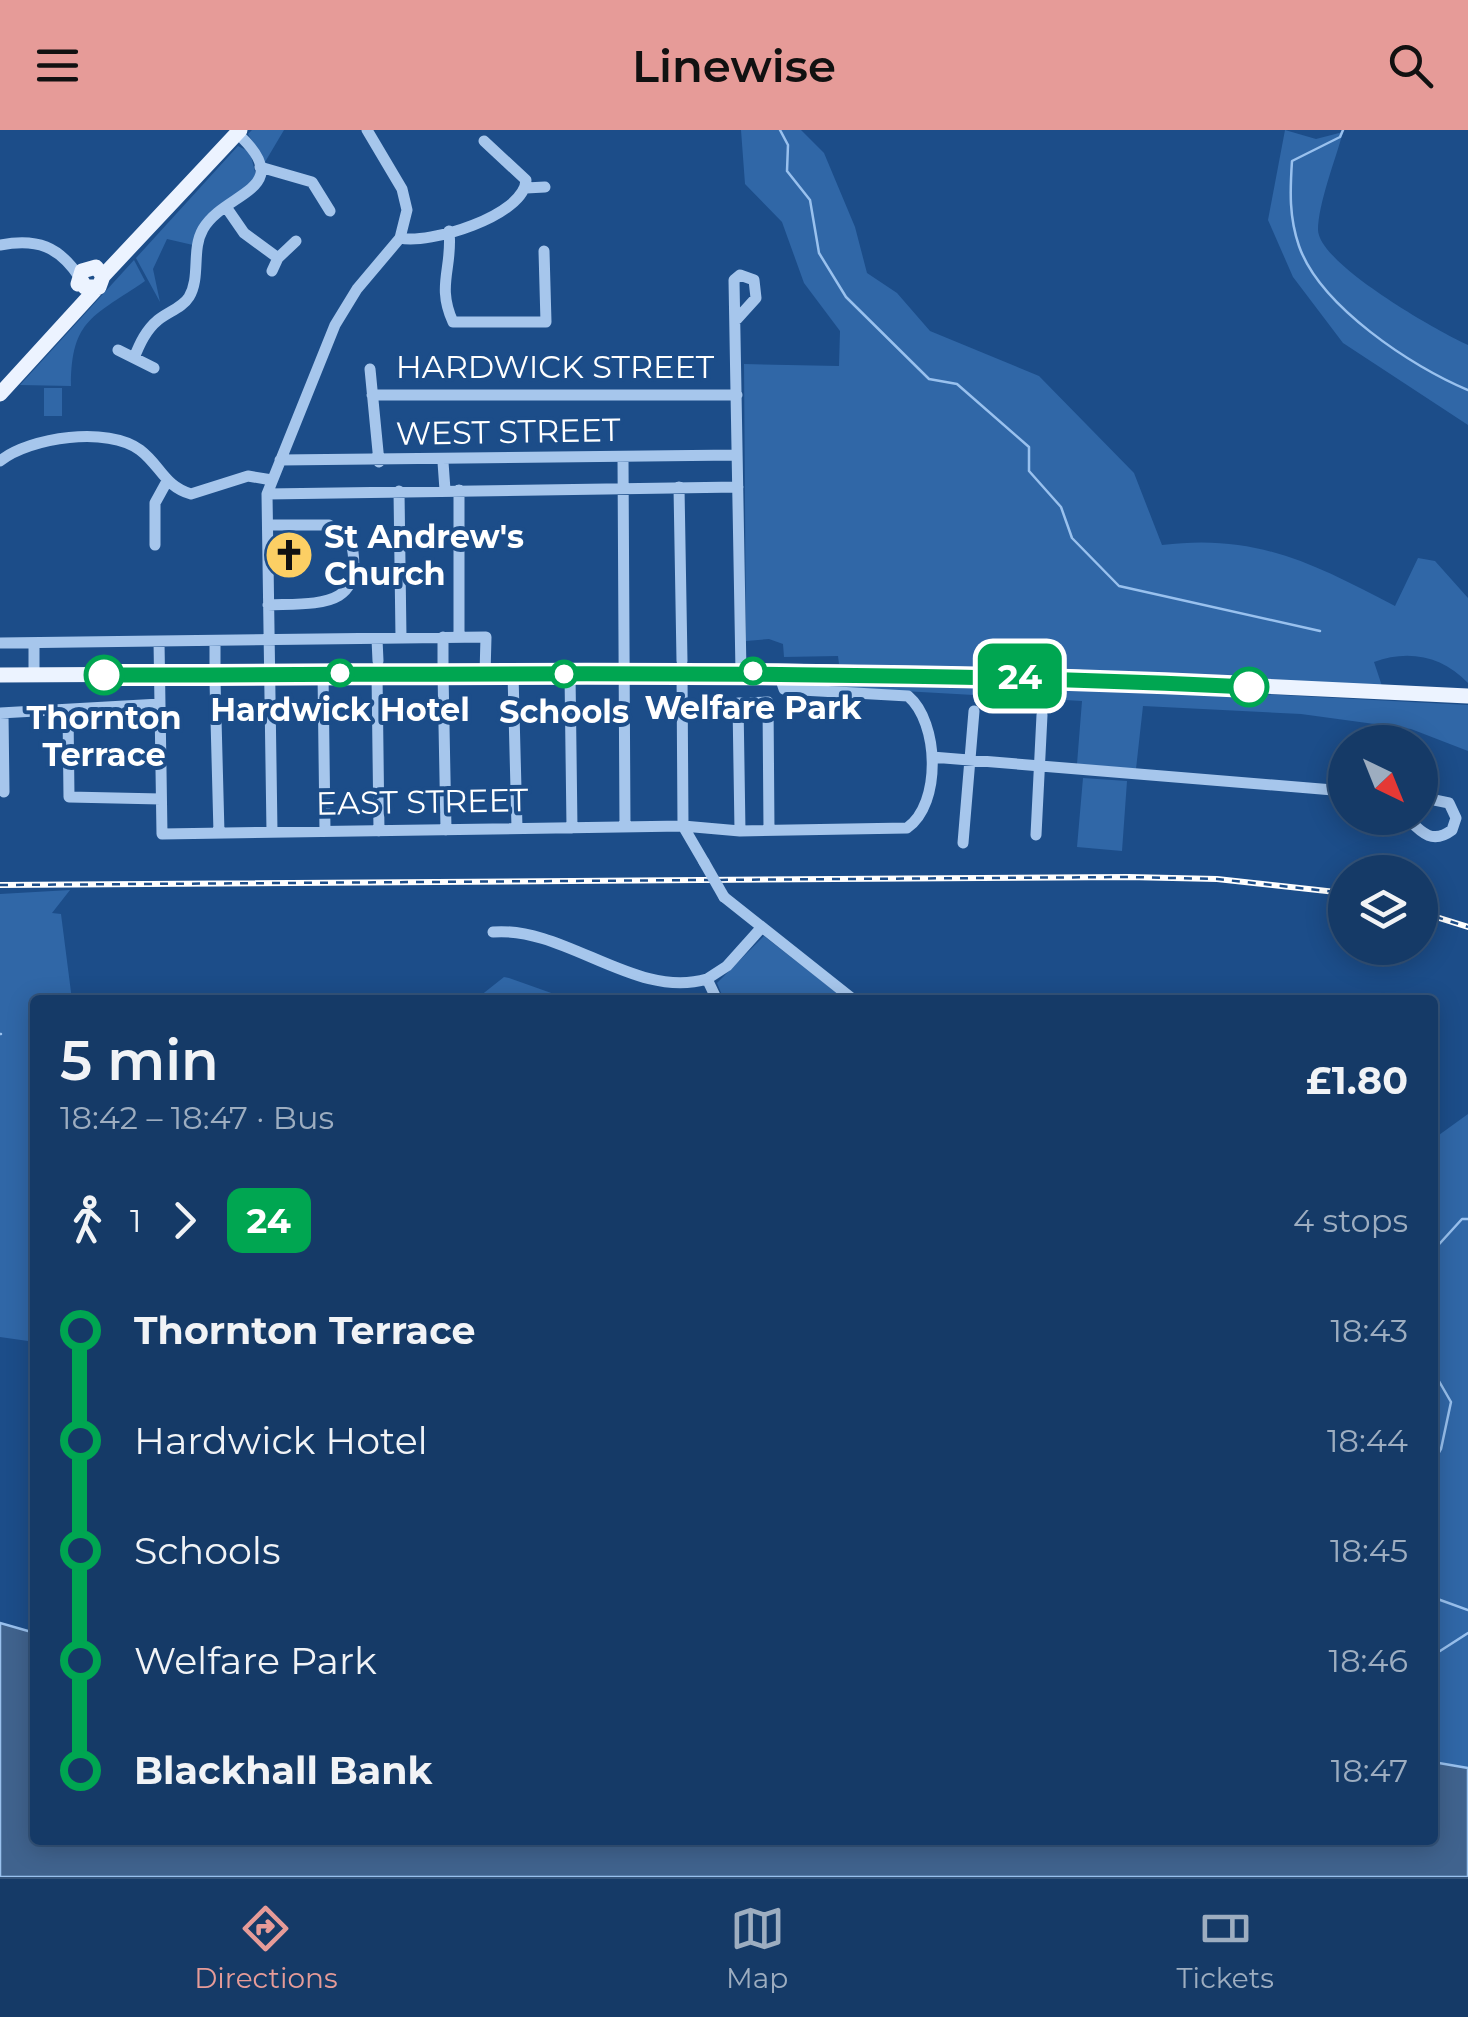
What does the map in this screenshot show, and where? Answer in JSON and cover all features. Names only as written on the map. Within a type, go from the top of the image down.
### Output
[{"type":"main road","points":[[0,394],[77,308],[93,275],[126,255],[238,132]]},
{"type":"main road","points":[[0,675],[323,673],[378,667],[486,674],[570,674],[682,666],[741,672],[1050,676],[1468,696]]},
{"type":"street","points":[[272,832],[270,487],[335,326],[400,238],[406,199],[367,130]]},
{"type":"street","points":[[134,358],[149,329],[185,302],[192,292],[199,239],[209,221],[254,188],[260,167],[252,147],[238,132]]},
{"type":"street","points":[[484,140],[526,180],[526,188]]},
{"type":"street","points":[[260,167],[304,177],[330,205]]},
{"type":"street","points":[[400,238],[421,242],[484,222],[526,188],[545,186]]},
{"type":"street","points":[[226,207],[244,233],[278,258]]},
{"type":"street","points":[[449,231],[451,250],[442,277],[445,304],[453,322],[560,322]]},
{"type":"street","points":[[272,271],[278,258],[296,241]]},
{"type":"street","points":[[0,245],[38,242],[93,275]]},
{"type":"street","points":[[540,260],[546,322]]},
{"type":"street","points":[[736,319],[741,672]]},
{"type":"street","points":[[108,361],[119,347],[155,371]]},
{"type":"street","points":[[370,369],[379,462]]},
{"type":"street","name":"HARDWICK STREET","points":[[372,394],[737,395]]},
{"type":"street","points":[[0,461],[44,439],[123,440],[146,455],[166,483],[191,494],[248,476],[270,487],[399,491],[738,486]]},
{"type":"street","name":"WEST STREET","points":[[280,460],[443,462],[737,454]]},
{"type":"street","points":[[622,458],[625,827]]},
{"type":"street","points":[[443,462],[445,490]]},
{"type":"street","points":[[155,545],[155,503],[166,483]]},
{"type":"street","points":[[679,487],[683,826],[724,897],[848,995]]},
{"type":"street","points":[[459,490],[459,637]]},
{"type":"street","points":[[399,491],[401,638]]},
{"type":"street","points":[[268,525],[329,525],[352,541],[356,565],[350,587],[337,599],[268,605]]},
{"type":"street","points":[[0,643],[486,637],[486,674]]},
{"type":"street","points":[[443,638],[446,830]]},
{"type":"street","points":[[377,639],[379,830]]},
{"type":"street","points":[[215,665],[216,641]]},
{"type":"street","points":[[68,712],[69,797],[162,799],[159,642]]},
{"type":"street","points":[[34,643],[34,675]]},
{"type":"street","points":[[778,671],[780,685],[791,691],[908,696],[916,703],[926,726],[932,758],[1328,790]]},
{"type":"street","points":[[323,673],[325,831]]},
{"type":"street","points":[[514,674],[517,828]]},
{"type":"street","points":[[570,674],[572,828]]},
{"type":"street","points":[[215,681],[218,833]]},
{"type":"street","points":[[740,831],[738,702],[768,702],[769,830]]},
{"type":"street","points":[[4,792],[1,713],[160,704]]},
{"type":"street","points":[[962,843],[974,711]]},
{"type":"street","points":[[1036,835],[1042,715]]},
{"type":"street","name":"EAST STREET","points":[[162,799],[162,834],[683,826],[740,831],[907,828],[923,805],[932,758]]},
{"type":"street","points":[[1426,835],[1436,838],[1452,830],[1456,818],[1452,806],[1438,802]]},
{"type":"street","points":[[493,932],[521,930],[673,984],[707,979],[726,966],[762,926]]},
{"type":"street","points":[[707,979],[715,995]]},
{"type":"shaded area","points":[[252,130],[284,130],[265,162],[248,134]]},
{"type":"shaded area","points":[[741,130],[801,130],[824,153],[855,227],[867,273],[897,293],[930,331],[1039,376],[1134,473],[1162,545],[1227,544],[1283,555],[1395,606],[1418,558],[1435,561],[1468,598],[1468,683],[1448,666],[1412,656],[1374,662],[1382,686],[839,664],[838,656],[784,657],[783,644],[769,639],[746,641],[744,364],[839,366],[840,331],[804,283],[782,222],[745,184]]},
{"type":"shaded area","points":[[1285,130],[1316,139],[1343,132],[1319,219],[1323,244],[1382,295],[1468,345],[1468,425],[1343,343],[1293,277],[1268,220]]},
{"type":"shaded area","points":[[238,146],[250,152],[256,176],[193,245],[167,239],[153,269],[160,302],[136,258]]},
{"type":"shaded area","points":[[134,260],[145,281],[100,312],[81,332],[72,363],[71,386],[20,385]]},
{"type":"shaded area","points":[[44,388],[62,388],[62,416],[44,416]]},
{"type":"shaded area","points":[[832,678],[975,679],[1468,705],[1468,751],[1438,739],[1438,725],[1382,725],[1301,714],[1143,706],[1136,769],[1077,764],[1082,701],[832,687]]},
{"type":"shaded area","points":[[1083,778],[1127,781],[1122,851],[1077,847]]},
{"type":"shaded area","points":[[70,890],[52,913],[61,914],[71,995],[30,995],[30,1341],[0,1337],[0,894]]},
{"type":"shaded area","points":[[764,936],[840,995],[722,995],[717,983]]},
{"type":"shaded area","points":[[504,977],[557,995],[481,995]]},
{"type":"shaded area","points":[[1468,1114],[1468,1768],[1438,1763],[1438,1136]]},
{"type":"shaded area","points":[[0,1623],[30,1632],[30,1845],[1438,1845],[1438,1763],[1468,1768],[1468,1877],[0,1877]]},
{"type":"waterway","points":[[780,130],[788,145],[787,171],[810,200],[819,253],[846,297],[929,379],[957,384],[1029,447],[1029,471],[1061,507],[1072,538],[1119,586],[1320,631]]},
{"type":"waterway","points":[[1343,130],[1340,137],[1292,161],[1291,204],[1299,246],[1326,291],[1370,332],[1421,366],[1468,390]]},
{"type":"waterway","points":[[1438,1245],[1462,1219],[1468,1219]]},
{"type":"waterway","points":[[1438,1379],[1451,1402],[1438,1454]]},
{"type":"waterway","points":[[1438,1599],[1468,1610]]},
{"type":"waterway","points":[[1438,1651],[1468,1633]]},
{"type":"railway","points":[[0,885],[1128,877],[1217,879],[1328,891]]},
{"type":"railway","points":[[1438,918],[1468,927]]},
{"type":"bus line","name":"24","points":[[104,675],[778,671],[1050,676],[1249,687]]},
{"type":"place","name":"St Andrew's Church","points":[[289,555]]},
{"type":"place","name":"Welfare Park","points":[[753,671]]},
{"type":"place","name":"Hardwick Hotel","points":[[340,673]]},
{"type":"place","name":"Schools","points":[[564,674]]},
{"type":"place","name":"Thornton Terrace","points":[[104,675]]}]
